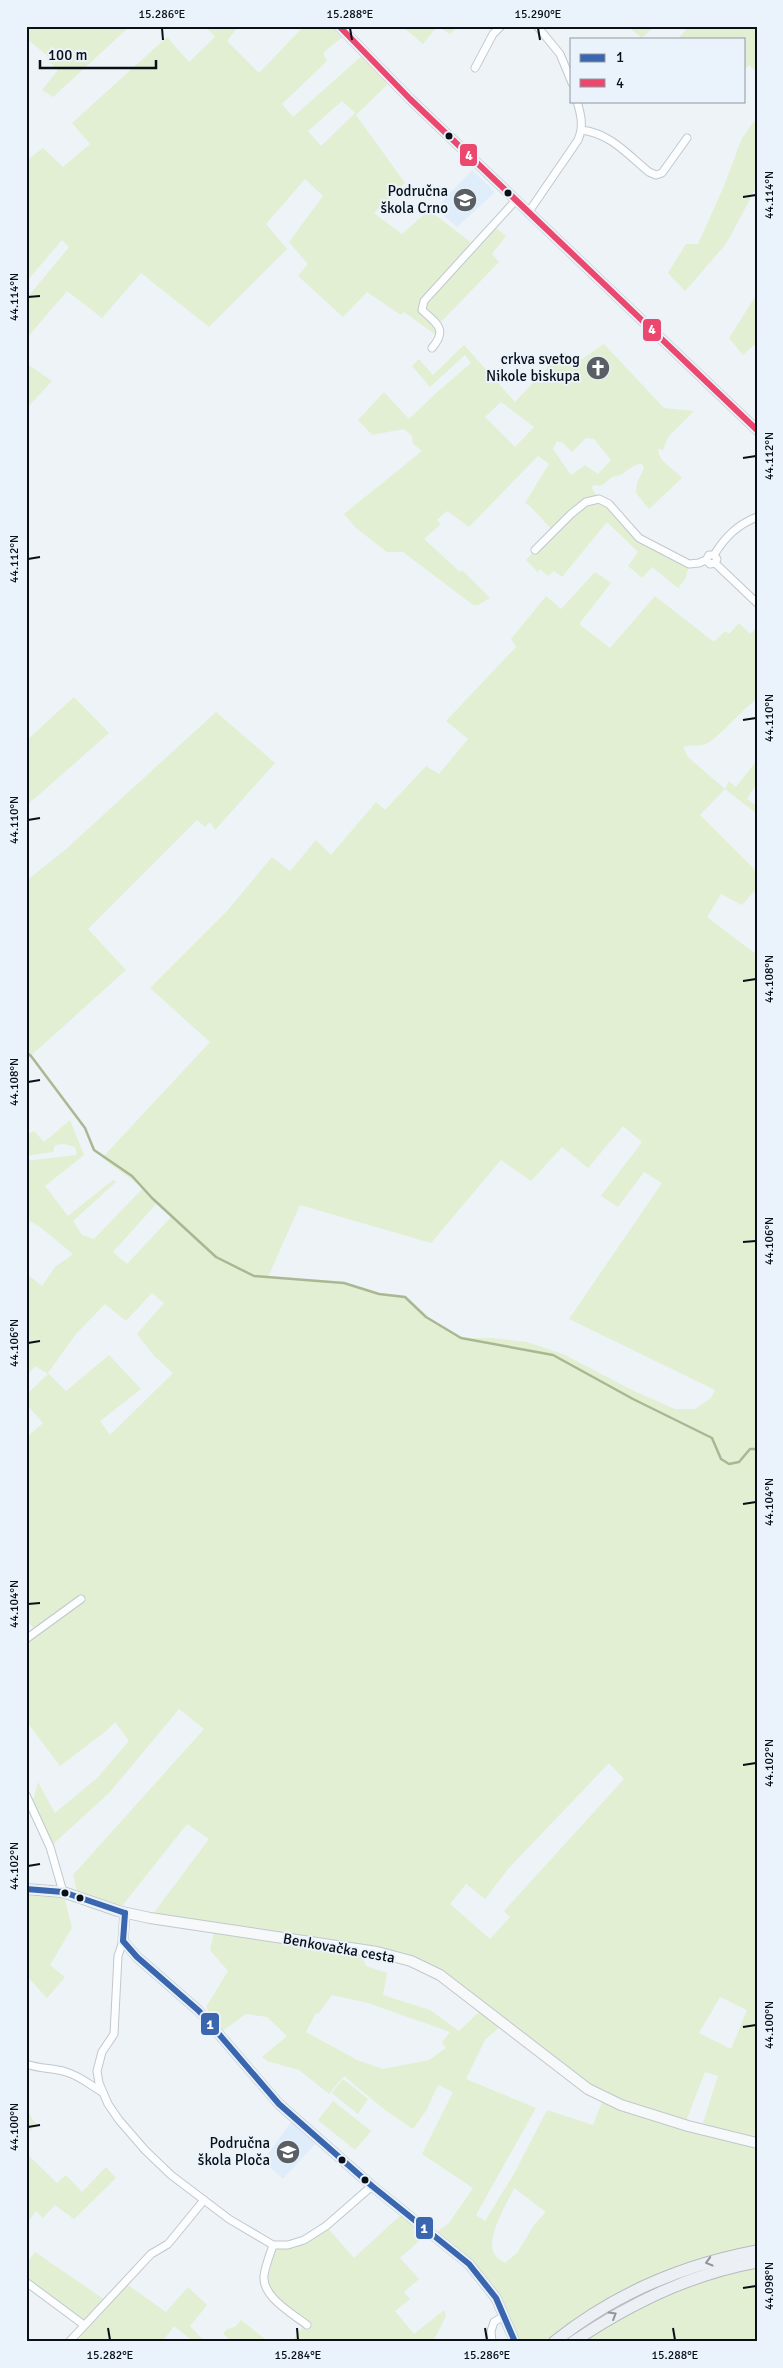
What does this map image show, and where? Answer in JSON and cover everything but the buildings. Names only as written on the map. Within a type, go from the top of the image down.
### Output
[{"type":"highway","points":[[554,2342],[614,2301],[655,2280],[687,2268],[757,2251]]},
{"type":"highway","points":[[572,2342],[615,2314],[660,2292],[733,2267],[757,2262]]},
{"type":"main road","name":"Benkovačka cesta","points":[[26,1889],[63,1892],[125,1913],[377,1952],[411,1961],[440,1974],[588,2089],[620,2105],[688,2126],[757,2142]]},
{"type":"street","points":[[339,26],[528,213],[757,430]]},
{"type":"street","points":[[475,68],[481,53],[501,26]]},
{"type":"street","points":[[536,26],[560,54],[570,78]]},
{"type":"street","points":[[528,213],[578,140],[582,130],[582,120],[577,102]]},
{"type":"street","points":[[582,130],[597,132],[607,137],[648,172],[656,175],[662,173],[687,138]]},
{"type":"street","points":[[432,348],[440,338],[441,332],[438,325],[422,310],[424,302],[516,200]]},
{"type":"street","points":[[535,550],[571,514],[586,502],[599,499],[609,504],[639,538],[689,564],[706,560],[708,555],[714,554],[724,538],[742,523],[757,517]]},
{"type":"street","points":[[714,554],[717,559],[715,563]]},
{"type":"street","points":[[706,560],[710,564],[715,563],[757,603]]},
{"type":"street","points":[[26,1639],[81,1599]]},
{"type":"street","points":[[26,1795],[50,1847],[63,1892]]},
{"type":"street","points":[[125,1913],[123,1941],[118,1956],[114,2034],[102,2052],[97,2071],[103,2092],[119,2120],[145,2150],[171,2175],[229,2219],[273,2245],[288,2245],[304,2240],[326,2226],[372,2186]]},
{"type":"street","points":[[123,1941],[137,1957],[199,2011],[279,2104],[372,2186],[469,2264],[496,2298],[515,2342]]},
{"type":"street","points":[[26,2064],[66,2072],[103,2092]]},
{"type":"street","points":[[69,2342],[151,2254],[168,2244],[204,2200]]},
{"type":"street","points":[[273,2245],[264,2278],[267,2287],[273,2298],[307,2325]]},
{"type":"street","points":[[26,2282],[84,2325]]},
{"type":"street","points":[[492,2342],[491,2331],[494,2322],[504,2316]]},
{"type":"shaded area","name":"Područna škola Crno","points":[[472,170],[495,192],[457,227],[436,208]]},
{"type":"shaded area","name":"Područna škola Ploča","points":[[291,2122],[315,2144],[283,2179],[263,2161]]},
{"type":"green space","points":[[26,26],[130,26],[53,97],[42,90],[58,70],[47,60],[48,56],[26,38]]},
{"type":"green space","points":[[205,26],[239,26],[227,41],[259,73],[304,26],[339,26],[346,34],[323,53],[327,61],[282,104],[293,117],[365,53],[392,80],[356,115],[405,183],[374,213],[402,234],[429,210],[474,245],[492,225],[506,236],[492,254],[499,262],[438,325],[440,338],[404,312],[401,315],[367,292],[343,317],[298,276],[308,264],[289,242],[323,196],[305,179],[266,224],[287,249],[209,327],[141,273],[102,318],[67,291],[26,339],[26,299],[69,247],[62,240],[26,282],[26,161],[43,148],[63,167],[90,144],[72,123],[167,37],[189,62],[215,37]],"holes":[[[342,101],[355,113],[321,146],[308,131]]]},
{"type":"green space","points":[[402,26],[457,27],[450,34],[442,29],[435,29],[423,44]]},
{"type":"green space","points":[[627,26],[655,26],[642,38]]},
{"type":"green space","points":[[689,26],[757,26],[757,72],[749,65],[746,68],[746,38],[679,38]]},
{"type":"green space","points":[[757,117],[757,186],[726,244],[685,291],[668,273],[686,244],[698,244],[724,186],[742,138]]},
{"type":"green space","points":[[757,294],[757,348],[754,345],[743,355],[729,338]]},
{"type":"green space","points":[[604,344],[664,408],[694,411],[668,437],[663,450],[658,449],[664,462],[682,478],[649,509],[636,493],[637,483],[644,468],[642,464],[612,477],[602,485],[591,487],[599,499],[639,538],[689,564],[686,578],[678,588],[652,567],[642,578],[628,566],[638,552],[607,522],[562,577],[554,571],[548,576],[540,569],[538,572],[526,560],[553,531],[525,503],[549,464],[538,456],[469,527],[447,511],[437,520],[441,524],[424,539],[460,572],[462,570],[490,598],[478,605],[473,605],[403,552],[387,552],[356,528],[344,514],[422,451],[413,444],[412,436],[404,429],[372,435],[358,420],[384,392],[409,419],[471,363],[465,355],[430,387],[412,366],[419,359],[433,375],[464,345],[515,402],[563,351],[575,364]],"holes":[[[501,402],[534,427],[515,447],[485,417]],[[586,438],[594,439],[611,460],[598,474],[585,465],[571,475],[553,449],[557,441],[563,443],[572,452]]]},
{"type":"green space","points":[[26,363],[52,381],[26,409]]},
{"type":"green space","points":[[595,572],[611,583],[579,624],[610,648],[655,596],[714,642],[725,631],[729,634],[739,623],[750,634],[757,627],[757,699],[712,741],[704,745],[683,747],[688,757],[725,789],[700,815],[757,872],[757,888],[742,905],[721,894],[707,917],[757,955],[757,2342],[515,2342],[484,2282],[433,2235],[449,2223],[473,2188],[422,2154],[453,2092],[438,2085],[426,2111],[413,2129],[385,2110],[344,2076],[329,2094],[299,2070],[267,2061],[262,2057],[287,2036],[267,2017],[246,2014],[221,2032],[206,2007],[228,1971],[210,1950],[215,1928],[150,1918],[209,1839],[187,1824],[118,1911],[77,1891],[73,1875],[204,1729],[179,1709],[110,1792],[50,1847],[32,1805],[38,1782],[55,1813],[97,1778],[129,1741],[115,1722],[60,1766],[26,1721],[26,1639],[36,1631],[26,1619],[26,1438],[43,1423],[26,1404],[26,1395],[48,1374],[35,1366],[26,1377],[26,1273],[42,1286],[55,1267],[73,1254],[40,1227],[26,1219],[26,1161],[77,1155],[75,1147],[65,1144],[55,1145],[53,1152],[26,1156],[26,1135],[34,1131],[44,1142],[70,1120],[84,1155],[45,1186],[68,1216],[113,1180],[116,1182],[73,1221],[82,1235],[94,1239],[143,1188],[102,1158],[210,1042],[150,988],[227,911],[272,857],[290,871],[316,840],[331,855],[376,802],[385,810],[426,766],[439,774],[468,739],[446,721],[516,647],[511,639],[546,596],[561,609]],"holes":[[[623,1126],[642,1142],[601,1196],[618,1207],[644,1172],[662,1183],[569,1319],[715,1390],[711,1398],[695,1409],[675,1409],[636,1392],[563,1354],[527,1342],[493,1338],[461,1338],[426,1317],[405,1297],[379,1294],[344,1283],[268,1277],[300,1205],[431,1243],[501,1160],[531,1181],[562,1147],[588,1168]],[[157,1203],[171,1217],[127,1264],[113,1252]],[[152,1293],[164,1303],[137,1334],[154,1356],[173,1373],[110,1435],[100,1421],[141,1389],[109,1355],[66,1391],[48,1373],[76,1334],[105,1304],[126,1321]],[[609,1763],[624,1779],[504,1911],[510,1917],[490,1939],[450,1904],[466,1884],[485,1899],[508,1869]],[[360,1950],[440,1975],[484,2007],[459,2031],[430,2010],[383,1995],[387,1973],[366,1966]],[[332,1995],[368,2003],[450,2032],[442,2042],[446,2048],[429,2060],[383,2069],[357,2060],[306,2032],[316,2013],[318,2014]],[[720,1997],[747,2010],[731,2049],[699,2033]],[[504,2023],[604,2097],[593,2125],[547,2110],[515,2172],[485,2221],[476,2215],[536,2108],[466,2079],[485,2040]],[[705,2072],[718,2076],[701,2129],[685,2124]],[[514,2188],[546,2212],[534,2225],[517,2253],[505,2263],[496,2256],[492,2249],[494,2232]]]},
{"type":"green space","points":[[74,697],[109,733],[26,806],[26,741]]},
{"type":"green space","points":[[216,712],[275,763],[215,830],[210,822],[205,827],[197,820],[88,929],[126,970],[26,1060],[26,881],[65,850]]},
{"type":"green space","points":[[757,760],[757,783],[747,799],[757,806],[757,814],[725,789],[729,781],[736,787]]},
{"type":"green space","points":[[26,1889],[63,1892],[72,1928],[50,1965],[65,1977],[47,1998],[26,1975]]},
{"type":"green space","points":[[343,2079],[368,2099],[358,2114],[332,2093]]},
{"type":"green space","points":[[333,2101],[371,2131],[355,2150],[318,2120]]},
{"type":"green space","points":[[26,2109],[37,2126],[26,2133]]},
{"type":"green space","points":[[26,2153],[57,2183],[66,2175],[82,2192],[106,2167],[116,2178],[74,2219],[55,2205],[43,2218],[36,2211],[26,2225]]},
{"type":"green space","points":[[404,2212],[429,2232],[400,2258],[419,2279],[404,2292],[410,2299],[395,2311],[414,2334],[444,2310],[446,2316],[433,2342],[291,2342],[306,2323],[303,2318],[274,2296],[271,2291],[268,2280],[274,2251],[273,2245],[288,2245],[326,2226],[354,2258]]},
{"type":"green space","points":[[35,2252],[108,2302],[125,2283],[166,2312],[188,2287],[207,2305],[190,2326],[205,2342],[194,2342],[174,2326],[162,2342],[85,2342],[75,2335],[84,2326],[26,2280],[26,2264]]},
{"type":"green space","points":[[241,2320],[269,2342],[233,2342],[223,2334],[227,2329],[235,2327]]},
{"type":"waterway","points":[[26,1052],[85,1128],[94,1150],[132,1176],[152,1198],[216,1257],[254,1276],[344,1283],[379,1294],[405,1297],[426,1317],[461,1338],[553,1355],[633,1399],[712,1438],[721,1459],[729,1464],[739,1462],[750,1449],[757,1449]]},
{"type":"transit line","name":"4","points":[[339,26],[410,99],[757,430]]},
{"type":"transit line","name":"1","points":[[26,1889],[63,1892],[125,1913]]},
{"type":"transit line","name":"1","points":[[125,1913],[123,1941],[137,1957],[199,2011],[279,2104],[372,2186],[469,2264],[496,2298],[515,2342]]},
{"type":"place","name":"Područna škola Crno","points":[[465,200]]},
{"type":"place","name":"crkva svetog Nikole biskupa","points":[[598,368]]},
{"type":"place","name":"Područna škola Ploča","points":[[288,2152]]}]
